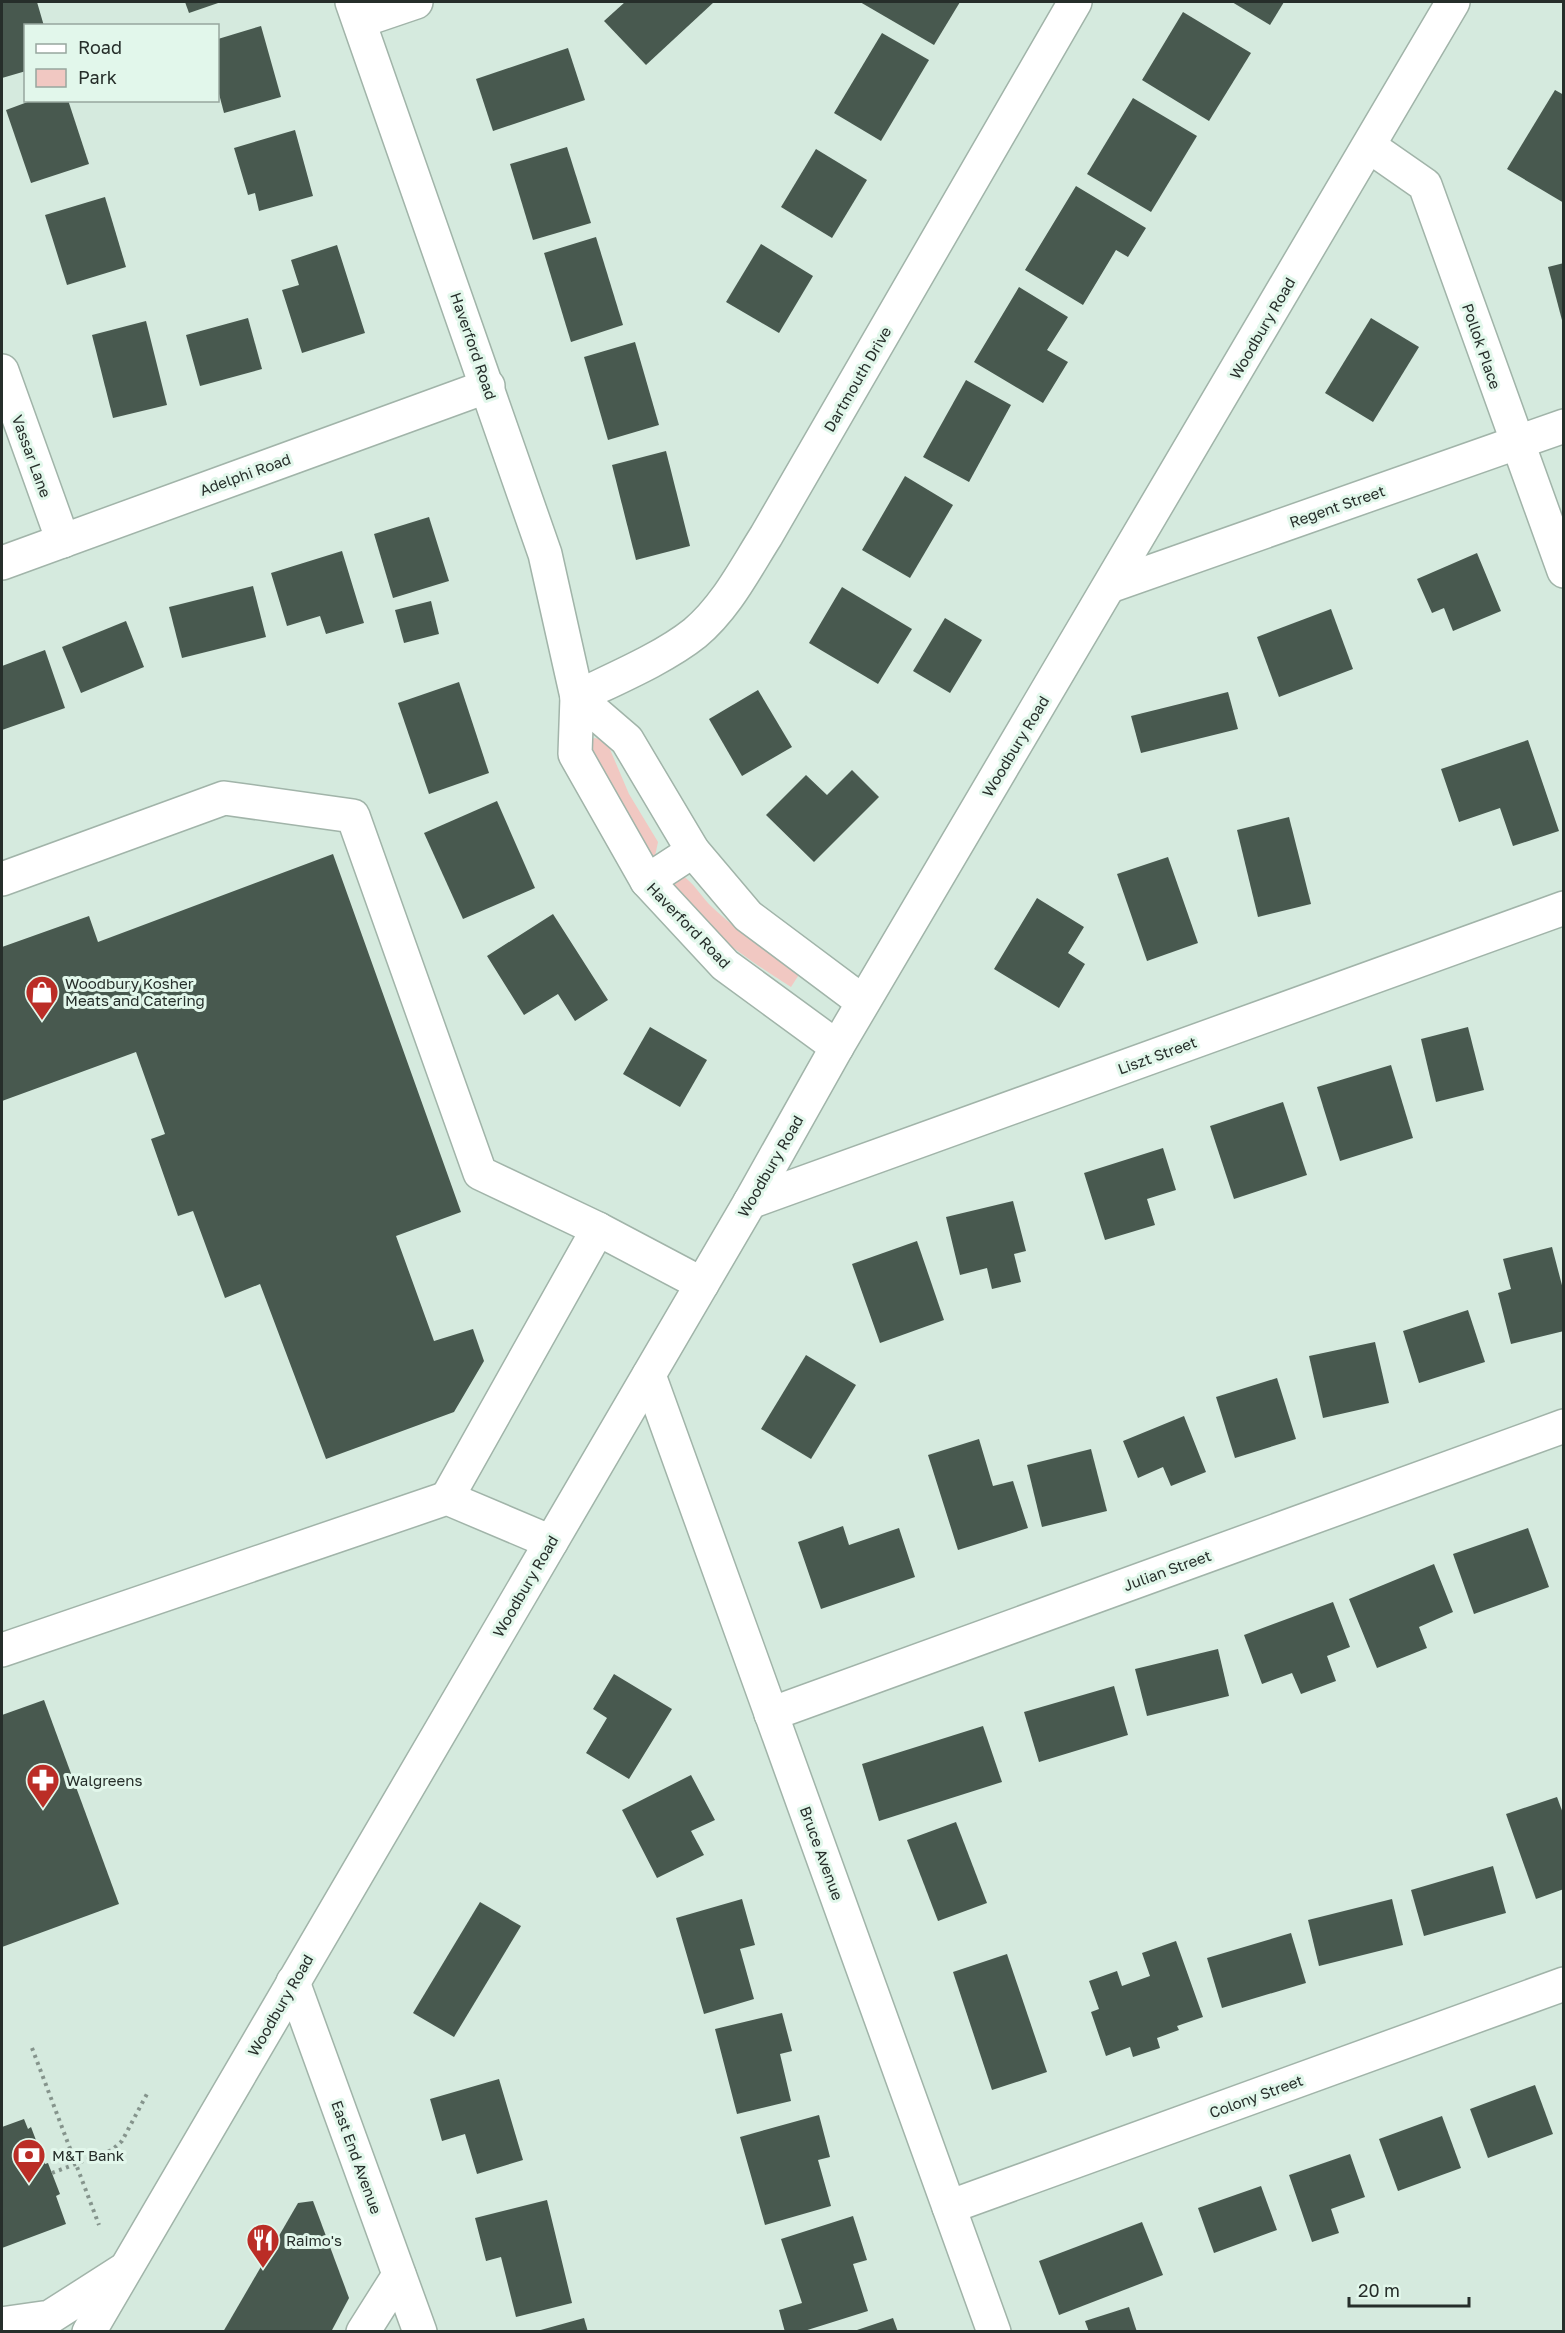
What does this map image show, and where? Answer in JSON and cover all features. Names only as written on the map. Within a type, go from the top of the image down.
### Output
[{"type":"street","points":[[356,11],[416,2]]},
{"type":"street","name":"Dartmouth Drive","points":[[577,697],[637,668],[695,633],[724,603],[766,536],[1075,2]]},
{"type":"street","name":"Woodbury Road","points":[[89,2331],[750,1202],[863,1002],[1452,2]]},
{"type":"street","name":"Haverford Road","points":[[356,11],[545,554],[577,697],[576,754],[647,881],[725,965],[837,1047]]},
{"type":"street","name":"Pollok Place","points":[[1369,146],[1425,185],[1563,572]]},
{"type":"street","name":"Vassar Lane","points":[[2,371],[63,541]]},
{"type":"street","name":"Adelphi Road","points":[[2,563],[488,386]]},
{"type":"street","name":"Regent Street","points":[[1110,586],[1563,426]]},
{"type":"street","points":[[577,697],[627,740],[693,851],[748,916],[863,1002]]},
{"type":"street","points":[[2,879],[224,798],[353,816],[480,1173],[598,1229],[702,1284]]},
{"type":"street","points":[[647,881],[693,851]]},
{"type":"street","name":"Liszt Street","points":[[750,1202],[1563,908]]},
{"type":"street","points":[[447,1498],[598,1229]]},
{"type":"street","name":"Bruce Avenue","points":[[649,1375],[994,2331]]},
{"type":"street","name":"Julian Street","points":[[771,1714],[1563,1426]]},
{"type":"street","points":[[2,1650],[447,1498],[551,1542]]},
{"type":"street","name":"East End Avenue","points":[[293,1982],[420,2331]]},
{"type":"street","name":"Colony Street","points":[[949,2208],[1563,1984]]},
{"type":"street","points":[[2,2324],[50,2317],[126,2269]]},
{"type":"street","points":[[363,2331],[399,2275]]},
{"type":"path","points":[[32,2048],[99,2225]]},
{"type":"path","points":[[52,2173],[112,2150],[122,2141],[148,2092]]},
{"type":"green space","points":[[594,738],[601,739],[609,747],[629,794],[658,842],[655,856],[649,855],[591,752],[590,743]]},
{"type":"green space","points":[[680,874],[734,926],[800,973],[791,987],[721,938],[687,907],[676,892],[672,878]]},
{"type":"building","points":[[2,2],[37,2],[43,24],[24,24],[24,72],[2,78]]},
{"type":"building","points":[[185,2],[221,2],[189,13]]},
{"type":"building","points":[[625,2],[714,2],[646,65],[604,21]]},
{"type":"building","points":[[860,2],[960,2],[934,45]]},
{"type":"building","points":[[1232,2],[1284,2],[1270,25]]},
{"type":"building","points":[[1183,12],[1251,53],[1209,121],[1142,80]]},
{"type":"building","points":[[261,26],[281,97],[224,113],[219,94],[219,39]]},
{"type":"building","points":[[882,33],[929,60],[881,141],[834,113]]},
{"type":"building","points":[[568,48],[585,100],[493,131],[476,79]]},
{"type":"building","points":[[1555,90],[1564,95],[1564,203],[1507,169]]},
{"type":"building","points":[[1133,98],[1197,136],[1151,212],[1087,174]]},
{"type":"building","points":[[28,102],[69,102],[89,164],[31,183],[6,110]]},
{"type":"building","points":[[295,130],[313,196],[259,211],[255,193],[248,195],[234,148]]},
{"type":"building","points":[[567,147],[591,223],[533,240],[510,164]]},
{"type":"building","points":[[816,149],[867,180],[832,238],[781,207]]},
{"type":"building","points":[[1076,186],[1146,228],[1128,257],[1116,250],[1083,305],[1025,270]]},
{"type":"building","points":[[105,197],[126,267],[67,285],[45,215]]},
{"type":"building","points":[[596,237],[623,325],[571,342],[544,253]]},
{"type":"building","points":[[761,244],[813,276],[779,333],[726,302]]},
{"type":"building","points":[[337,245],[365,333],[302,353],[282,290],[299,285],[291,260]]},
{"type":"building","points":[[1564,263],[1564,324],[1563,324],[1548,267]]},
{"type":"building","points":[[1019,287],[1068,317],[1047,350],[1068,362],[1043,403],[974,362]]},
{"type":"building","points":[[248,318],[262,369],[200,386],[186,335]]},
{"type":"building","points":[[1371,318],[1419,347],[1373,422],[1325,393]]},
{"type":"building","points":[[146,321],[167,405],[113,418],[92,335]]},
{"type":"building","points":[[635,342],[659,425],[608,440],[584,357]]},
{"type":"building","points":[[966,380],[1011,405],[969,482],[923,457]]},
{"type":"building","points":[[666,451],[690,546],[636,560],[612,465]]},
{"type":"building","points":[[905,476],[953,505],[910,578],[862,550]]},
{"type":"building","points":[[429,517],[449,581],[393,598],[374,534]]},
{"type":"building","points":[[342,551],[364,623],[326,634],[320,616],[287,626],[271,573]]},
{"type":"building","points":[[1477,553],[1501,611],[1453,631],[1444,608],[1432,613],[1417,579]]},
{"type":"building","points":[[253,586],[266,637],[182,658],[169,607]]},
{"type":"building","points":[[842,587],[912,629],[878,684],[809,643]]},
{"type":"building","points":[[431,601],[439,634],[404,643],[395,610]]},
{"type":"building","points":[[1331,609],[1353,669],[1279,697],[1257,637]]},
{"type":"building","points":[[945,618],[982,640],[950,693],[913,671]]},
{"type":"building","points":[[126,621],[144,667],[81,693],[62,647]]},
{"type":"building","points":[[45,650],[65,708],[2,730],[2,666]]},
{"type":"building","points":[[459,682],[489,773],[429,794],[398,703]]},
{"type":"building","points":[[758,690],[792,747],[742,776],[709,719]]},
{"type":"building","points":[[1228,692],[1238,729],[1141,753],[1131,716]]},
{"type":"building","points":[[1528,740],[1559,831],[1513,846],[1500,808],[1459,822],[1441,769]]},
{"type":"building","points":[[852,770],[879,797],[814,862],[766,815],[806,775],[827,795]]},
{"type":"building","points":[[497,801],[535,888],[463,919],[424,833]]},
{"type":"building","points":[[1289,817],[1311,904],[1258,917],[1237,830]]},
{"type":"building","points":[[333,854],[461,1212],[396,1236],[434,1341],[473,1329],[484,1361],[454,1412],[326,1459],[260,1284],[225,1298],[193,1211],[178,1216],[151,1139],[165,1134],[136,1052],[2,1101],[2,947],[89,916],[98,942]]},
{"type":"building","points":[[1168,857],[1198,943],[1147,961],[1117,874]]},
{"type":"building","points":[[1037,898],[1084,927],[1068,953],[1085,964],[1059,1008],[994,969]]},
{"type":"building","points":[[553,914],[608,1000],[575,1021],[558,994],[524,1015],[487,956]]},
{"type":"building","points":[[650,1027],[707,1060],[680,1107],[623,1074]]},
{"type":"building","points":[[1468,1027],[1484,1090],[1436,1102],[1421,1039]]},
{"type":"building","points":[[1391,1065],[1413,1138],[1340,1161],[1317,1087]]},
{"type":"building","points":[[1283,1102],[1307,1175],[1234,1199],[1210,1126]]},
{"type":"building","points":[[1163,1148],[1176,1190],[1147,1199],[1155,1225],[1105,1240],[1084,1173]]},
{"type":"building","points":[[1013,1201],[1026,1251],[1014,1254],[1021,1282],[992,1289],[987,1268],[960,1275],[946,1217]]},
{"type":"building","points":[[917,1241],[944,1320],[880,1343],[852,1264]]},
{"type":"building","points":[[1552,1247],[1564,1293],[1564,1331],[1511,1344],[1498,1293],[1511,1289],[1503,1259]]},
{"type":"building","points":[[1468,1310],[1485,1362],[1419,1383],[1403,1331]]},
{"type":"building","points":[[1375,1342],[1389,1403],[1323,1418],[1309,1356]]},
{"type":"building","points":[[806,1355],[856,1385],[811,1459],[761,1429]]},
{"type":"building","points":[[1277,1378],[1296,1439],[1235,1458],[1216,1397]]},
{"type":"building","points":[[1184,1416],[1206,1472],[1171,1486],[1163,1467],[1138,1478],[1123,1441]]},
{"type":"building","points":[[979,1439],[993,1486],[1013,1481],[1028,1528],[958,1550],[928,1455]]},
{"type":"building","points":[[1091,1449],[1107,1511],[1042,1527],[1027,1465]]},
{"type":"building","points":[[843,1526],[849,1545],[899,1528],[915,1577],[821,1609],[798,1542]]},
{"type":"building","points":[[1528,1528],[1549,1587],[1474,1614],[1453,1554]]},
{"type":"building","points":[[1434,1564],[1453,1612],[1419,1627],[1427,1648],[1377,1668],[1349,1599]]},
{"type":"building","points":[[1333,1602],[1350,1647],[1327,1656],[1336,1681],[1301,1694],[1292,1673],[1262,1684],[1244,1635]]},
{"type":"building","points":[[1218,1649],[1229,1696],[1147,1716],[1135,1669]]},
{"type":"building","points":[[614,1674],[672,1709],[629,1779],[586,1753],[607,1718],[593,1709]]},
{"type":"building","points":[[1114,1686],[1128,1735],[1039,1762],[1024,1712]]},
{"type":"building","name":"Walgreens","points":[[44,1700],[119,1904],[2,1947],[2,1715]]},
{"type":"building","points":[[983,1726],[1002,1782],[879,1821],[862,1764]]},
{"type":"building","points":[[691,1775],[715,1820],[691,1831],[704,1855],[657,1878],[622,1810]]},
{"type":"building","points":[[1557,1797],[1564,1816],[1564,1889],[1536,1899],[1506,1814]]},
{"type":"building","points":[[956,1822],[987,1903],[938,1921],[907,1840]]},
{"type":"building","points":[[1493,1866],[1506,1913],[1424,1936],[1411,1890]]},
{"type":"building","points":[[742,1899],[755,1945],[740,1949],[754,1999],[704,2014],[676,1918]]},
{"type":"building","points":[[1392,1899],[1403,1945],[1319,1966],[1308,1920]]},
{"type":"building","points":[[480,1902],[521,1926],[454,2037],[413,2013]]},
{"type":"building","points":[[1291,1933],[1306,1983],[1222,2008],[1207,1958]]},
{"type":"building","points":[[1176,1941],[1203,2017],[1177,2026],[1179,2030],[1157,2038],[1160,2048],[1133,2057],[1130,2047],[1106,2056],[1091,2012],[1099,2009],[1089,1981],[1117,1971],[1122,1986],[1150,1976],[1142,1953]]},
{"type":"building","points":[[1007,1954],[1047,2072],[992,2090],[953,1972]]},
{"type":"building","points":[[782,2013],[792,2051],[780,2054],[791,2101],[737,2114],[715,2029]]},
{"type":"building","points":[[499,2079],[523,2160],[477,2174],[465,2134],[442,2141],[430,2099]]},
{"type":"building","points":[[1535,2085],[1553,2134],[1488,2158],[1470,2109]]},
{"type":"building","points":[[819,2115],[830,2157],[818,2160],[831,2206],[765,2225],[740,2137]]},
{"type":"building","points":[[1442,2116],[1461,2168],[1398,2191],[1379,2139]]},
{"type":"building","name":"M&T Bank","points":[[24,2119],[28,2129],[31,2127],[45,2164],[48,2163],[60,2194],[56,2196],[66,2224],[2,2248],[2,2127]]},
{"type":"building","points":[[1350,2154],[1365,2197],[1331,2209],[1339,2233],[1312,2242],[1289,2175]]},
{"type":"building","points":[[1261,2186],[1277,2230],[1214,2253],[1198,2208]]},
{"type":"building","points":[[547,2200],[572,2303],[516,2317],[501,2257],[486,2261],[475,2218]]},
{"type":"building","points":[[313,2201],[349,2298],[331,2332],[223,2332],[298,2203]]},
{"type":"building","points":[[853,2216],[867,2260],[853,2264],[868,2311],[801,2332],[785,2332],[779,2310],[802,2303],[781,2239]]},
{"type":"building","points":[[1142,2222],[1163,2275],[1059,2315],[1039,2261]]},
{"type":"building","points":[[1129,2307],[1137,2332],[1089,2332],[1085,2321]]},
{"type":"building","points":[[584,2318],[588,2332],[537,2332],[537,2331]]},
{"type":"building","points":[[893,2318],[898,2332],[854,2332],[854,2331]]},
{"type":"place","name":"Woodbury Kosher Meats and Catering","points":[[42,1021]]},
{"type":"place","name":"Walgreens","points":[[43,1809]]},
{"type":"place","name":"M&T Bank","points":[[29,2184]]},
{"type":"place","name":"Raimo's","points":[[263,2269]]}]
